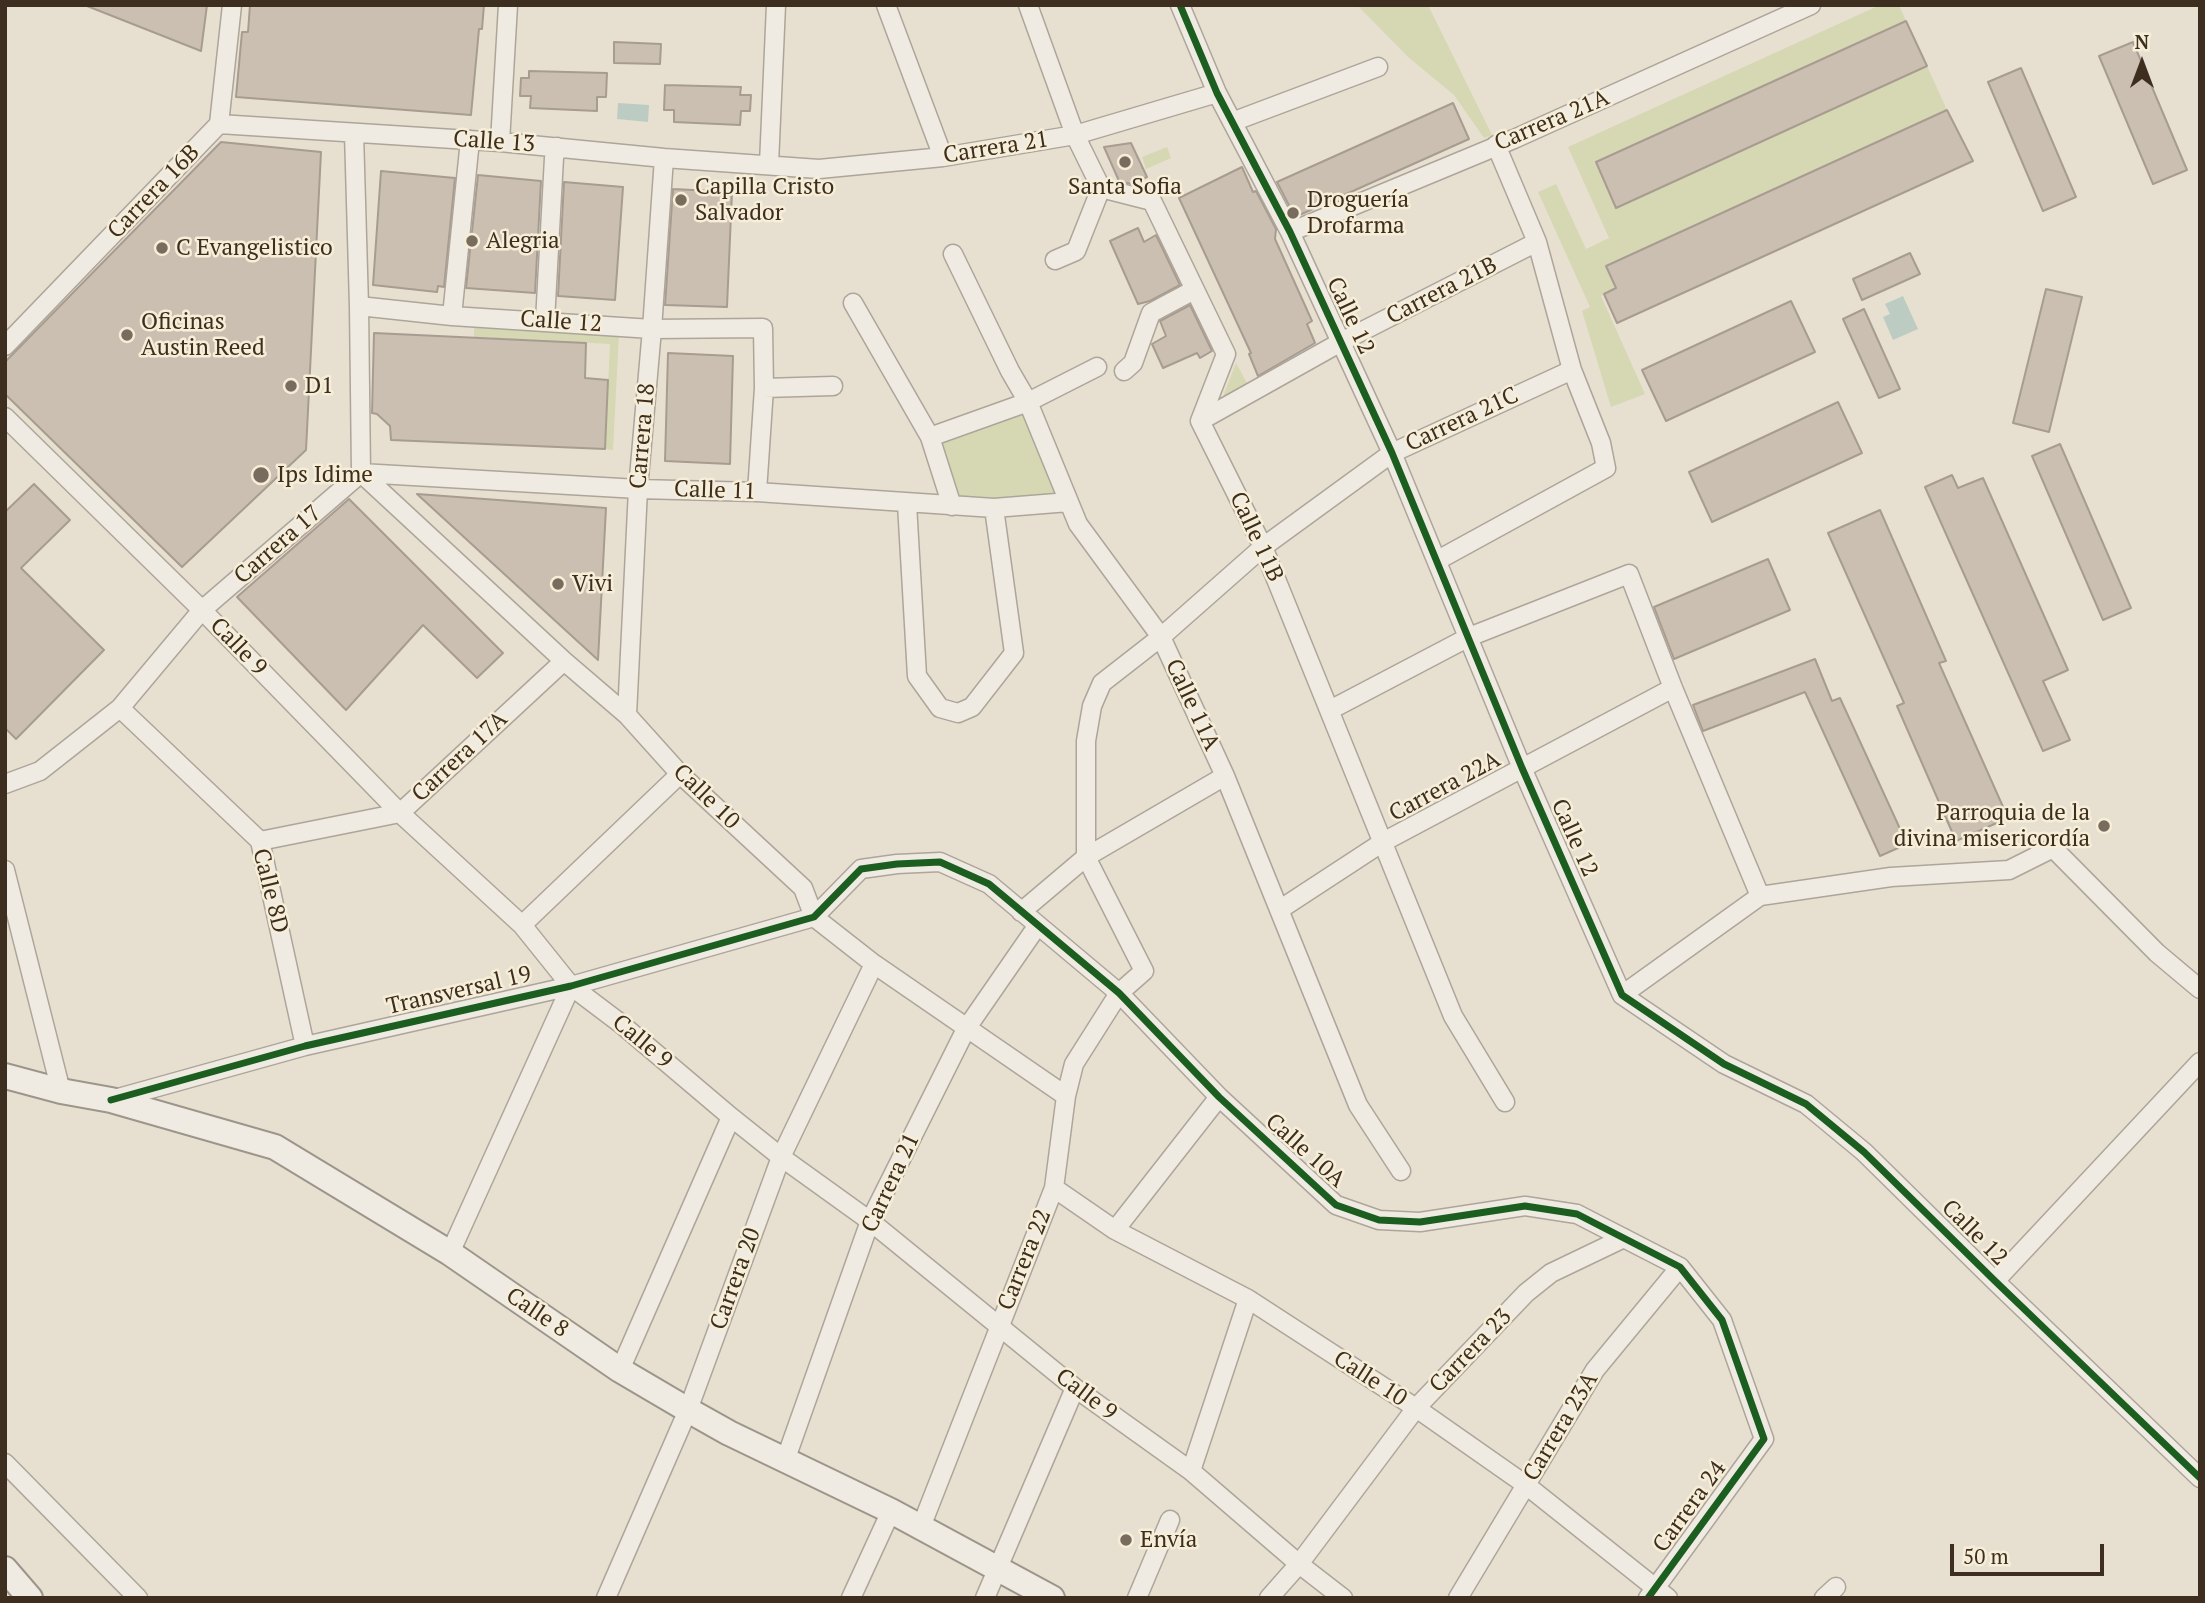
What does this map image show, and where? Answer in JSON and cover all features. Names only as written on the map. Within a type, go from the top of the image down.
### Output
[{"type":"street","name":"Carrera 16B","points":[[5,346],[219,124],[232,5]]},
{"type":"street","points":[[500,142],[508,5]]},
{"type":"street","points":[[769,164],[776,5]]},
{"type":"street","points":[[886,5],[943,157]]},
{"type":"street","points":[[1028,5],[1075,135],[1101,188],[1076,251],[1055,260]]},
{"type":"street","name":"Carrera 21A","points":[[1290,232],[1514,139],[1811,5]]},
{"type":"street","name":"Calle 12","points":[[1184,7],[1217,93],[1290,232],[1392,453],[1522,768],[1622,995],[1724,1064],[1806,1104],[1864,1152],[2200,1478]]},
{"type":"street","points":[[1232,121],[1378,67]]},
{"type":"street","name":"Carrera 21","points":[[769,164],[819,169],[943,157],[1075,135],[1217,93]]},
{"type":"street","name":"Calle 13","points":[[219,124],[500,142],[664,158],[769,164]]},
{"type":"street","points":[[354,133],[361,473]]},
{"type":"street","points":[[452,316],[470,140]]},
{"type":"street","points":[[1438,560],[1605,468],[1601,443],[1572,370],[1537,243],[1496,145]]},
{"type":"street","points":[[545,321],[556,147]]},
{"type":"street","name":"Carrera 18","points":[[627,715],[638,489],[664,158]]},
{"type":"street","points":[[1101,188],[1152,201],[1226,354],[1200,421]]},
{"type":"street","name":"Carrera 21B","points":[[1200,421],[1341,342],[1537,243]]},
{"type":"street","name":"Calle 11A","points":[[953,254],[1028,402],[1078,524],[1161,637],[1226,776],[1358,1105],[1401,1171]]},
{"type":"street","points":[[1124,370],[1133,363],[1151,313],[1194,290]]},
{"type":"street","points":[[853,303],[930,437],[952,506]]},
{"type":"street","name":"Calle 12","points":[[359,306],[452,316],[652,328],[763,328],[764,388]]},
{"type":"street","points":[[930,437],[1028,402],[1097,367]]},
{"type":"street","name":"Carrera 21C","points":[[1086,857],[1086,741],[1092,706],[1102,683],[1161,637],[1263,547],[1392,453],[1572,370]]},
{"type":"street","points":[[757,492],[764,388],[833,386]]},
{"type":"street","name":"Calle 9","points":[[5,417],[202,610],[400,813],[522,925],[571,986],[621,1024],[781,1157],[870,1221],[1074,1388],[1191,1471],[1299,1564],[1343,1598]]},
{"type":"street","name":"Calle 11B","points":[[1200,421],[1263,547],[1453,1016],[1505,1102]]},
{"type":"street","name":"Calle 11","points":[[361,473],[638,489],[757,492],[994,508],[1069,502]]},
{"type":"street","name":"Carrera 17","points":[[5,783],[40,771],[121,708],[202,610],[361,473]]},
{"type":"street","name":"Calle 10","points":[[361,473],[564,661],[627,715],[680,774],[803,888],[814,917],[874,964],[1066,1096]]},
{"type":"street","points":[[907,504],[916,676],[940,708],[958,713],[972,707],[1014,653],[994,508]]},
{"type":"street","points":[[1329,710],[1469,637],[1629,574],[1673,688],[1760,896]]},
{"type":"street","name":"Carrera 17A","points":[[260,841],[400,813],[564,661]]},
{"type":"street","name":"Carrera 22A","points":[[1279,910],[1383,842],[1673,688]]},
{"type":"street","name":"Calle 8D","points":[[121,708],[260,841],[305,1046]]},
{"type":"street","points":[[522,925],[680,774]]},
{"type":"street","points":[[1021,912],[1086,857],[1226,776]]},
{"type":"street","points":[[1622,995],[1760,896],[1891,877],[2009,870],[2053,848],[2157,953],[2200,989]]},
{"type":"street","points":[[1086,857],[1144,971],[1119,993]]},
{"type":"street","name":"Calle 10A","points":[[814,917],[862,869],[940,862],[989,884],[1119,993],[1219,1097],[1336,1205],[1380,1220],[1420,1222],[1525,1206],[1577,1214],[1680,1268],[1722,1320],[1763,1439]]},
{"type":"street","points":[[5,870],[61,1091]]},
{"type":"street","name":"Transversal 19","points":[[111,1100],[305,1046],[571,986],[814,917]]},
{"type":"street","name":"Carrera 21","points":[[785,1461],[870,1221],[966,1029],[1038,925]]},
{"type":"street","name":"Carrera 20","points":[[606,1598],[688,1410],[781,1157],[874,964]]},
{"type":"street","points":[[450,1252],[571,986]]},
{"type":"street","name":"Carrera 22","points":[[921,1527],[1054,1188],[1066,1096],[1074,1064],[1119,993]]},
{"type":"street","points":[[1995,1281],[2200,1062]]},
{"type":"street","name":"Calle 8","points":[[5,1076],[61,1091],[111,1100],[275,1147],[450,1252],[620,1370],[688,1410],[785,1461],[891,1511],[1052,1598]]},
{"type":"street","points":[[1115,1230],[1219,1097]]},
{"type":"street","points":[[620,1370],[731,1117]]},
{"type":"street","name":"Calle 10","points":[[1054,1188],[1115,1230],[1248,1299],[1416,1408],[1526,1485],[1658,1594]]},
{"type":"street","name":"Carrera 23","points":[[1269,1598],[1299,1564],[1416,1408],[1526,1293],[1551,1273],[1624,1238]]},
{"type":"street","name":"Carrera 23A","points":[[1458,1598],[1595,1370],[1680,1268]]},
{"type":"street","points":[[1191,1471],[1248,1299]]},
{"type":"street","points":[[985,1598],[1074,1388]]},
{"type":"street","name":"Carrera 24","points":[[1658,1594],[1763,1439]]},
{"type":"street","points":[[5,1462],[138,1598]]},
{"type":"street","points":[[851,1598],[891,1511]]},
{"type":"street","points":[[1137,1598],[1170,1520]]},
{"type":"street","points":[[5,1569],[30,1598]]},
{"type":"green space","points":[[1357,5],[1428,5],[1492,135],[1484,138],[1454,95],[1408,57]]},
{"type":"green space","points":[[1880,5],[1899,5],[1906,21],[1596,162],[1617,207],[1927,66],[1947,110],[1606,265],[1616,288],[1601,296],[1645,394],[1611,407],[1582,311],[1590,307],[1538,192],[1556,184],[1586,249],[1609,238],[1568,147]]},
{"type":"green space","points":[[1167,147],[1171,158],[1146,169],[1142,157]]},
{"type":"green space","points":[[474,326],[619,333],[613,450],[605,449],[610,344],[474,337]]},
{"type":"green space","points":[[1236,363],[1248,385],[1222,399]]},
{"type":"green space","points":[[1028,402],[1069,502],[952,506],[930,437]]},
{"type":"shaded area","points":[[618,103],[649,105],[648,122],[617,119]]},
{"type":"shaded area","points":[[1903,296],[1918,329],[1893,340],[1883,317],[1890,314],[1885,304]]},
{"type":"building","points":[[207,5],[201,51],[87,6]]},
{"type":"building","points":[[250,5],[484,5],[482,29],[479,29],[471,115],[236,97],[242,32],[248,32]]},
{"type":"building","points":[[1906,21],[1927,66],[1616,208],[1596,162]]},
{"type":"building","points":[[614,42],[661,44],[660,64],[614,63]]},
{"type":"building","points":[[2133,42],[2187,170],[2153,184],[2099,56]]},
{"type":"building","points":[[2021,68],[2076,197],[2043,211],[1988,82]]},
{"type":"building","points":[[529,71],[607,73],[606,97],[597,97],[597,111],[530,108],[531,96],[520,96],[521,78],[529,78]]},
{"type":"building","points":[[665,85],[741,87],[740,95],[751,95],[750,111],[741,111],[740,125],[674,122],[674,110],[664,110]]},
{"type":"building","points":[[1453,103],[1469,139],[1295,217],[1277,182]]},
{"type":"building","points":[[1947,110],[1973,161],[1617,323],[1604,294],[1616,288],[1606,266]]},
{"type":"building","name":"Oficinas Austin Reed","points":[[221,142],[321,152],[306,450],[182,567],[5,394],[5,362]]},
{"type":"building","name":"Santa Sofia","points":[[1131,143],[1147,177],[1131,184],[1119,181],[1104,147]]},
{"type":"building","points":[[1242,167],[1253,192],[1256,191],[1276,229],[1275,239],[1312,321],[1307,324],[1315,343],[1258,376],[1249,354],[1251,353],[1179,198]]},
{"type":"building","points":[[381,171],[455,178],[444,287],[438,286],[437,292],[373,285]]},
{"type":"building","points":[[478,175],[541,181],[535,293],[466,288]]},
{"type":"building","points":[[564,182],[623,187],[615,300],[558,296]]},
{"type":"building","points":[[673,189],[732,192],[727,307],[665,305]]},
{"type":"building","points":[[1138,228],[1144,242],[1156,235],[1180,285],[1150,301],[1138,304],[1110,241]]},
{"type":"building","points":[[1910,253],[1920,274],[1862,300],[1853,279]]},
{"type":"building","points":[[2046,289],[2082,297],[2049,432],[2013,423]]},
{"type":"building","points":[[1791,301],[1815,352],[1666,421],[1642,370]]},
{"type":"building","points":[[1190,305],[1212,351],[1200,358],[1197,353],[1163,368],[1152,344],[1166,336],[1160,321]]},
{"type":"building","points":[[1864,309],[1900,389],[1879,398],[1843,319]]},
{"type":"building","points":[[374,333],[586,343],[585,378],[608,380],[605,449],[391,440],[390,426],[377,414],[372,413]]},
{"type":"building","points":[[668,353],[733,356],[730,464],[665,461]]},
{"type":"building","points":[[1838,402],[1862,453],[1712,522],[1689,472]]},
{"type":"building","points":[[2060,444],[2131,608],[2103,620],[2032,456]]},
{"type":"building","points":[[1952,475],[1958,488],[1983,478],[2068,670],[2043,681],[2070,740],[2043,751],[1925,487]]},
{"type":"building","points":[[34,484],[70,520],[21,568],[104,650],[16,739],[5,728],[5,512]]},
{"type":"building","name":"Vivi","points":[[417,494],[606,508],[598,660]]},
{"type":"building","points":[[349,499],[503,653],[477,678],[423,625],[346,710],[237,597]]},
{"type":"building","points":[[1880,510],[1946,661],[1939,663],[2008,818],[1956,841],[1897,706],[1904,703],[1828,533]]},
{"type":"building","points":[[1768,559],[1790,610],[1674,659],[1654,607]]},
{"type":"building","points":[[1815,659],[1832,701],[1840,698],[1907,844],[1880,856],[1805,692],[1703,731],[1693,705]]},
{"type":"cycle path","points":[[1180,5],[1217,93],[1290,232],[1392,453],[1522,768],[1622,995],[1724,1064],[1806,1104],[1864,1152],[2200,1478]]},
{"type":"cycle path","points":[[111,1100],[305,1046],[571,986],[814,917],[861,869],[940,862],[989,884],[1119,993],[1219,1097],[1336,1205],[1379,1220],[1420,1222],[1525,1206],[1577,1214],[1680,1267],[1722,1320],[1764,1439],[1648,1598]]},
{"type":"place","name":"Santa Sofia","points":[[1125,162]]},
{"type":"place","name":"Capilla Cristo Salvador","points":[[681,200]]},
{"type":"place","name":"Droguería Drofarma","points":[[1293,213]]},
{"type":"place","name":"Alegria","points":[[472,241]]},
{"type":"place","name":"C Evangelistico","points":[[162,248]]},
{"type":"place","name":"Oficinas Austin Reed","points":[[127,335]]},
{"type":"place","name":"D1","points":[[291,386]]},
{"type":"place","name":"Ips Idime","points":[[261,475]]},
{"type":"place","name":"Vivi","points":[[558,584]]},
{"type":"place","name":"Parroquia de la divina misericordía","points":[[2104,826]]},
{"type":"place","name":"Envía","points":[[1126,1540]]}]
